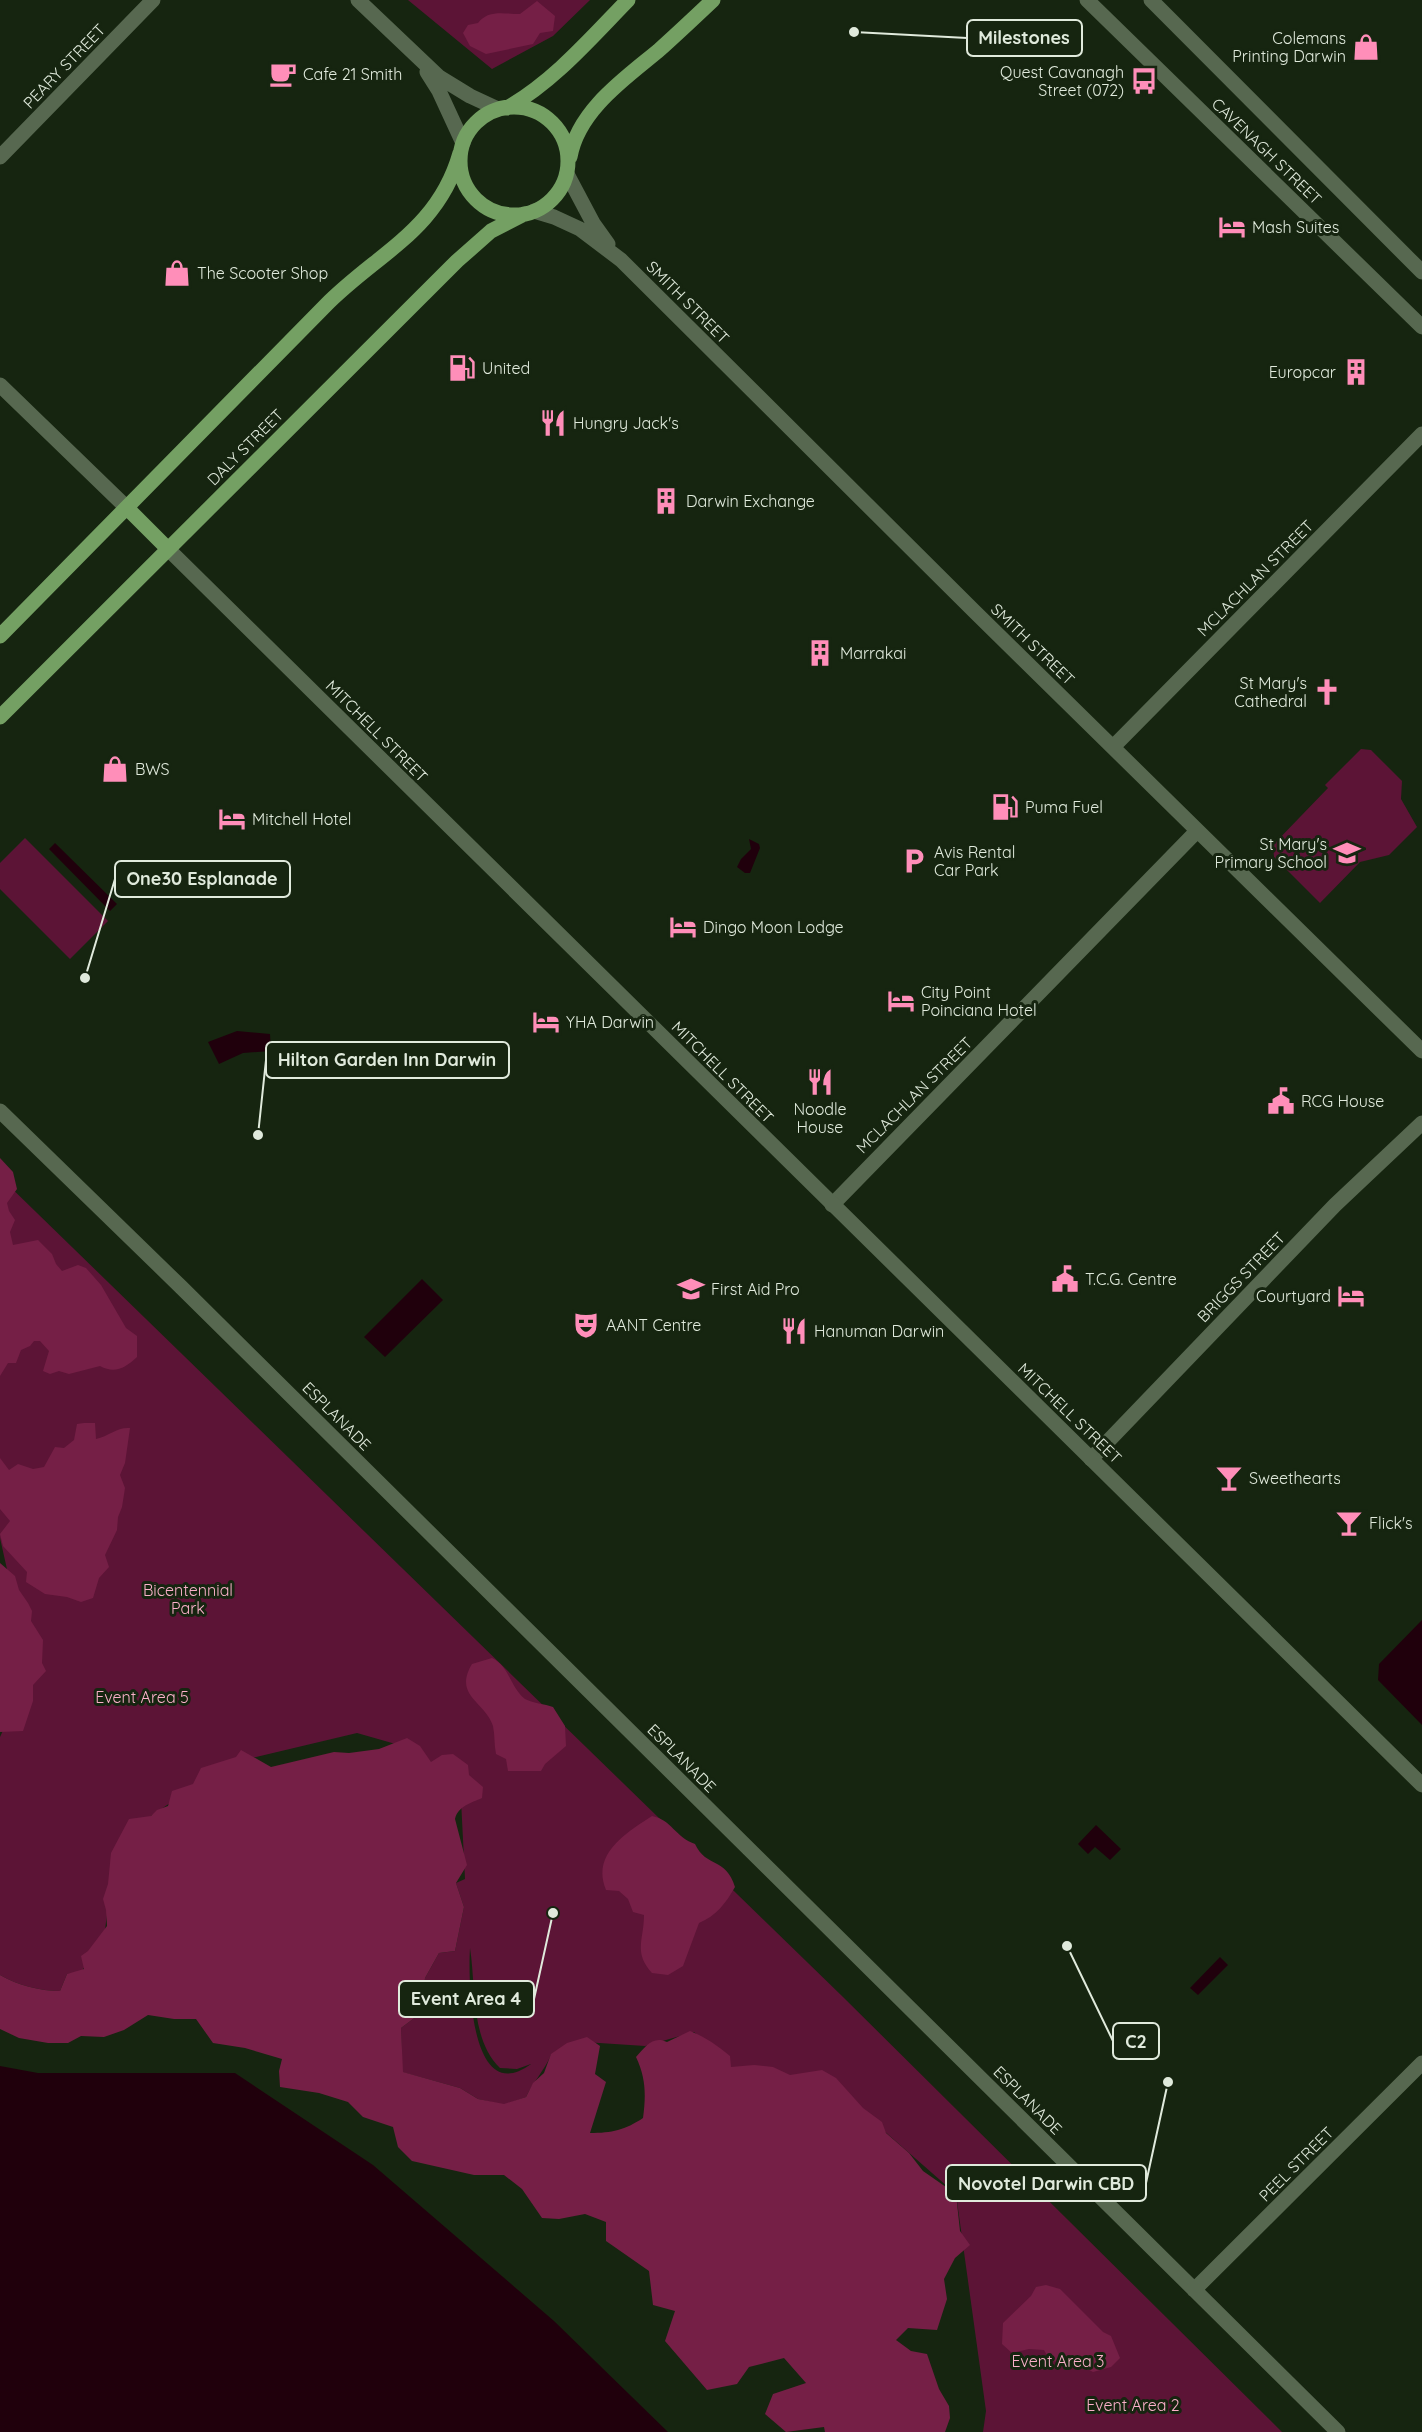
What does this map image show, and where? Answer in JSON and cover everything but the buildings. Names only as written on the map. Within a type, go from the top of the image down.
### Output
[{"type":"main road","points":[[0,636],[335,296],[416,229],[450,184],[468,133],[481,119],[522,99],[555,73],[628,0]]},
{"type":"main road","points":[[462,148],[460,166],[465,185],[480,203],[501,214],[529,213],[543,207],[558,193],[568,169],[572,148],[582,127],[616,86],[713,0]]},
{"type":"main road","points":[[502,109],[531,110],[552,122],[564,141],[568,169]]},
{"type":"main road","name":"DALY STREET","points":[[0,717],[456,261],[491,231],[529,213]]},
{"type":"main road","name":"MITCHELL STREET","points":[[127,508],[168,549]]},
{"type":"street","name":"PEARY STREET","points":[[0,157],[153,0]]},
{"type":"street","points":[[358,0],[414,55],[456,88],[502,109]]},
{"type":"street","name":"CAVENAGH STREET","points":[[1087,0],[1422,327]]},
{"type":"street","name":"CAVENAGH STREET","points":[[1151,0],[1422,272]]},
{"type":"street","points":[[414,55],[439,91],[462,148]]},
{"type":"street","name":"SMITH STREET","points":[[568,169],[592,223],[621,260],[1422,1051]]},
{"type":"street","name":"SMITH STREET","points":[[529,213],[554,217],[580,229],[621,260]]},
{"type":"street","name":"MITCHELL STREET","points":[[0,385],[127,508]]},
{"type":"street","name":"MCLACHLAN STREET","points":[[1113,747],[1422,434]]},
{"type":"street","name":"MITCHELL STREET","points":[[168,549],[1422,1785]]},
{"type":"street","name":"MCLACHLAN STREET","points":[[832,1205],[1197,831]]},
{"type":"street","name":"ESPLANADE","points":[[0,1111],[181,1287],[1338,2432]]},
{"type":"street","name":"BRIGGS STREET","points":[[1091,1459],[1335,1205],[1422,1123]]},
{"type":"street","name":"PEEL STREET","points":[[1194,2290],[1422,2063]]},
{"type":"green space","points":[[408,0],[590,0],[553,36],[492,69]]},
{"type":"green space","points":[[537,1],[555,16],[553,31],[540,33],[533,44],[486,54],[470,46],[463,33],[468,25],[478,23],[492,14],[520,14]]},
{"type":"green space","points":[[1361,749],[1371,750],[1402,781],[1401,799],[1417,827],[1389,855],[1360,862],[1320,903],[1274,857],[1273,845],[1328,788],[1325,785]]},
{"type":"green space","points":[[25,838],[108,921],[70,959],[0,889],[0,863]]},
{"type":"green space","points":[[0,1158],[13,1172],[17,1189],[7,1203],[15,1220],[10,1232],[13,1245],[38,1240],[52,1254],[62,1271],[78,1265],[86,1268],[101,1285],[126,1328],[137,1336],[137,1357],[124,1367],[110,1370],[100,1366],[69,1374],[59,1371],[50,1374],[43,1371],[49,1351],[40,1341],[34,1341],[30,1346],[21,1350],[16,1363],[8,1363],[0,1376]]},
{"type":"green space","name":"Bicentennial Park","points":[[0,1177],[843,1997],[1282,2432],[983,2432],[986,2411],[956,2194],[827,2081],[731,2067],[694,2032],[645,2046],[584,2042],[551,2055],[526,2097],[504,2105],[478,2099],[460,2088],[402,2072],[401,2028],[421,2013],[425,1978],[439,1953],[455,1951],[464,1907],[456,1883],[465,1879],[460,1780],[406,1747],[357,1733],[227,1764],[151,1816],[114,1858],[105,1930],[81,1973],[67,1974],[60,1991],[29,1987],[0,1975],[0,1737],[30,1672],[0,1538]],"holes":[[[470,1948],[476,2011],[479,2027],[490,2056],[500,2068],[517,2069],[531,2064],[511,2073],[495,2070],[484,2056],[477,2035],[472,2011]]]},
{"type":"green space","points":[[95,1423],[96,1439],[121,1429],[130,1428],[125,1463],[120,1475],[125,1488],[122,1507],[117,1530],[105,1555],[109,1567],[99,1578],[93,1598],[81,1602],[67,1597],[45,1594],[26,1582],[27,1572],[3,1546],[0,1534],[10,1521],[0,1509],[0,1458],[9,1470],[18,1464],[33,1469],[44,1467],[55,1447],[64,1448],[74,1440],[77,1424]]},
{"type":"green space","points":[[0,1563],[15,1576],[19,1590],[32,1611],[31,1621],[43,1640],[42,1663],[46,1671],[33,1685],[33,1701],[23,1731],[0,1732]]},
{"type":"green space","points":[[492,1658],[503,1667],[525,1699],[553,1707],[565,1726],[566,1746],[545,1764],[541,1771],[508,1771],[506,1759],[496,1754],[493,1726],[489,1717],[468,1691],[467,1675],[472,1664]]},
{"type":"green space","points":[[407,1738],[420,1746],[431,1762],[442,1755],[453,1754],[468,1765],[469,1775],[483,1787],[482,1798],[462,1808],[455,1819],[467,1865],[456,1883],[464,1907],[455,1951],[439,1953],[425,1978],[421,2013],[401,2028],[403,2072],[460,2088],[478,2099],[504,2104],[526,2097],[533,2083],[544,2073],[551,2054],[567,2043],[587,2037],[600,2046],[595,2074],[606,2082],[590,2133],[618,2130],[643,2118],[644,2087],[642,2072],[636,2057],[653,2041],[667,2042],[690,2031],[711,2042],[730,2056],[731,2067],[754,2065],[773,2067],[790,2075],[822,2070],[836,2078],[863,2108],[882,2122],[886,2133],[909,2153],[923,2171],[956,2194],[960,2231],[970,2245],[955,2258],[944,2279],[947,2299],[937,2330],[908,2328],[896,2340],[911,2351],[927,2354],[939,2389],[949,2406],[950,2418],[945,2432],[825,2432],[824,2427],[786,2432],[765,2414],[773,2394],[806,2383],[784,2358],[749,2367],[737,2384],[707,2390],[665,2341],[675,2311],[653,2305],[649,2271],[606,2241],[606,2222],[585,2214],[559,2219],[542,2218],[522,2189],[504,2175],[474,2175],[412,2161],[398,2147],[393,2127],[363,2117],[348,2102],[319,2093],[280,2087],[279,2071],[282,2059],[245,2048],[213,2043],[196,2019],[174,2019],[148,2015],[124,2030],[104,2037],[81,2036],[68,2043],[48,2043],[19,2038],[0,2029],[0,1975],[29,1987],[60,1991],[67,1974],[84,1969],[81,1956],[88,1951],[107,1926],[103,1899],[108,1884],[111,1853],[129,1819],[151,1816],[157,1810],[168,1806],[172,1791],[193,1784],[201,1768],[236,1757],[241,1750],[271,1767],[334,1752],[349,1753],[379,1749]]},
{"type":"green space","points":[[652,1816],[664,1821],[695,1844],[705,1857],[726,1871],[735,1887],[711,1917],[699,1923],[683,1966],[668,1975],[652,1973],[646,1966],[641,1952],[644,1915],[633,1912],[628,1899],[619,1891],[606,1890],[603,1877],[603,1866],[614,1846],[622,1837]]},
{"type":"green space","name":"Event Area 3","points":[[1046,2285],[1060,2289],[1103,2332],[1111,2336],[1120,2358],[1111,2367],[1093,2372],[1076,2363],[1050,2361],[1044,2350],[1029,2349],[1012,2353],[1002,2344],[1003,2323],[1031,2296],[1036,2287]]},
{"type":"shaded area","points":[[749,839],[759,844],[760,848],[750,873],[745,873],[737,867],[751,849]]},
{"type":"shaded area","points":[[55,843],[117,904],[110,911],[49,849]]},
{"type":"shaded area","points":[[237,1031],[270,1034],[271,1051],[243,1053],[219,1064],[208,1042]]},
{"type":"shaded area","points":[[422,1279],[443,1300],[385,1357],[364,1337]]},
{"type":"shaded area","points":[[1422,1620],[1422,1725],[1378,1680],[1379,1664]]},
{"type":"shaded area","points":[[1096,1825],[1121,1849],[1110,1860],[1095,1847],[1088,1854],[1078,1844]]},
{"type":"shaded area","points":[[1220,1957],[1228,1965],[1198,1995],[1190,1988]]},
{"type":"shaded area","points":[[0,2066],[38,2073],[235,2073],[373,2165],[554,2321],[668,2432],[0,2432]]},
{"type":"place","name":"Milestones","points":[[854,32]]},
{"type":"place","name":"Colemans Printing Darwin","points":[[1366,47]]},
{"type":"place","name":"Cafe 21 Smith","points":[[283,74]]},
{"type":"place","name":"Quest Cavanagh Street (072)","points":[[1144,81]]},
{"type":"place","name":"Mash Suites","points":[[1232,227]]},
{"type":"place","name":"The Scooter Shop","points":[[177,273]]},
{"type":"place","name":"United","points":[[462,368]]},
{"type":"place","name":"Europcar","points":[[1356,372]]},
{"type":"place","name":"Hungry Jack's","points":[[553,423]]},
{"type":"place","name":"Darwin Exchange","points":[[666,501]]},
{"type":"place","name":"Marrakai","points":[[820,653]]},
{"type":"place","name":"St Mary's Cathedral","points":[[1327,692]]},
{"type":"place","name":"BWS","points":[[115,769]]},
{"type":"place","name":"Puma Fuel","points":[[1005,807]]},
{"type":"place","name":"Mitchell Hotel","points":[[232,819]]},
{"type":"place","name":"St Mary's Primary School","points":[[1347,853]]},
{"type":"place","name":"Avis Rental Car Park","points":[[914,861]]},
{"type":"place","name":"Dingo Moon Lodge","points":[[683,927]]},
{"type":"place","name":"One30 Esplanade","points":[[85,978]]},
{"type":"place","name":"City Point Poinciana Hotel","points":[[901,1001]]},
{"type":"place","name":"YHA Darwin","points":[[546,1022]]},
{"type":"place","name":"Noodle House","points":[[820,1082]]},
{"type":"place","name":"RCG House","points":[[1281,1101]]},
{"type":"place","name":"Hilton Garden Inn Darwin","points":[[258,1135]]},
{"type":"place","name":"T.C.G. Centre","points":[[1065,1279]]},
{"type":"place","name":"First Aid Pro","points":[[691,1289]]},
{"type":"place","name":"Courtyard","points":[[1351,1296]]},
{"type":"place","name":"AANT Centre","points":[[586,1325]]},
{"type":"place","name":"Hanuman Darwin","points":[[794,1331]]},
{"type":"place","name":"Sweethearts","points":[[1229,1478]]},
{"type":"place","name":"Flick's","points":[[1349,1523]]},
{"type":"place","name":"Event Area 4","points":[[553,1913]]},
{"type":"place","name":"C2","points":[[1067,1946]]},
{"type":"place","name":"Novotel Darwin CBD","points":[[1168,2082]]},
{"type":"park label","name":"Event Area 5","points":[[142,1697]]},
{"type":"park label","name":"Event Area 2","points":[[1133,2405]]}]
